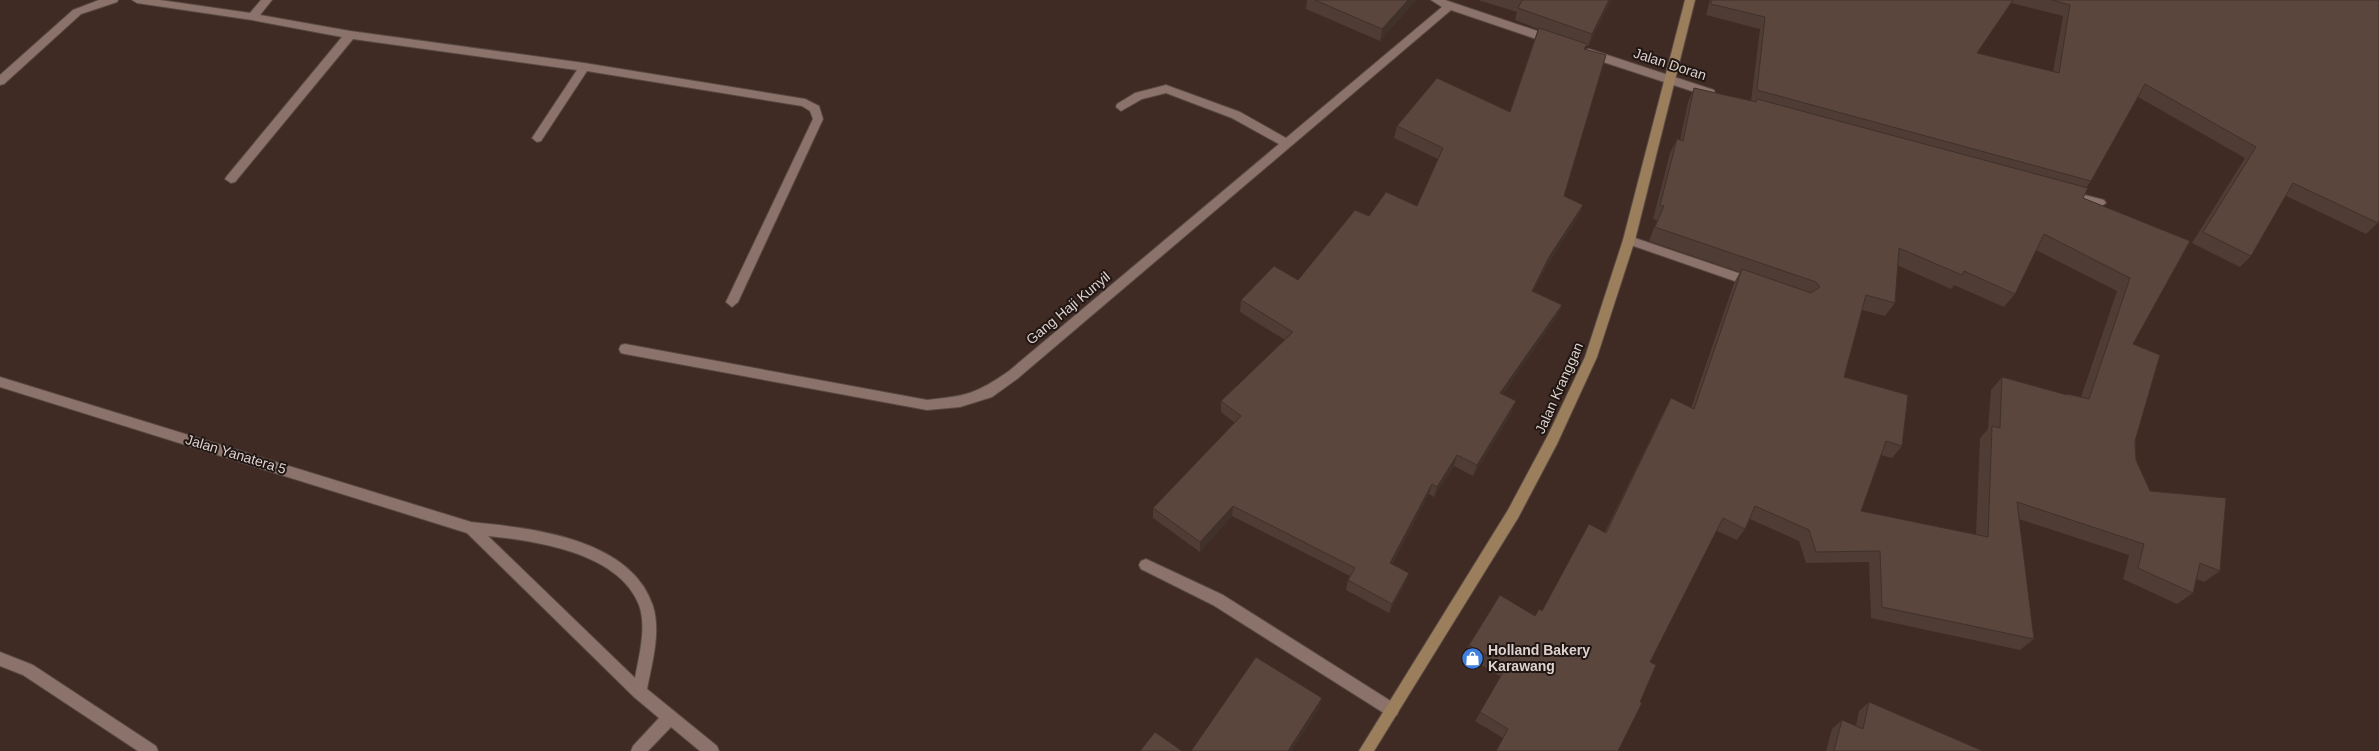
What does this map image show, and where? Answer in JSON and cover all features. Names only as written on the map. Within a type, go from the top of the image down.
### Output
[{"type":"main road","name":"Jalan Kranggan","points":[[1366,751],[1513,514],[1552,440],[1591,357],[1629,240],[1690,0]]},
{"type":"street","points":[[0,81],[77,12],[113,0]]},
{"type":"street","points":[[137,0],[252,17],[350,35],[584,68],[805,103],[815,109],[818,119],[732,302]]},
{"type":"street","points":[[252,17],[267,0]]},
{"type":"street","points":[[1436,0],[1559,43]]},
{"type":"street","name":"Gang Haji Kunyil","points":[[625,349],[707,362],[887,400],[926,405],[960,402],[988,393],[1013,375],[1449,6]]},
{"type":"street","points":[[231,179],[350,35]]},
{"type":"street","name":"Jalan Doran","points":[[1578,49],[1717,96]]},
{"type":"street","points":[[537,138],[584,68]]},
{"type":"street","points":[[1121,106],[1139,96],[1166,89],[1236,115],[1287,143]]},
{"type":"street","points":[[2061,193],[2100,204]]},
{"type":"street","points":[[1629,240],[1766,287]]},
{"type":"street","name":"Jalan Yanatera 5","points":[[0,382],[471,528],[525,533],[559,542],[596,556],[621,570],[637,586],[646,606],[648,635],[639,692]]},
{"type":"street","name":"Jalan Yanatera 5","points":[[471,528],[639,692],[712,751]]},
{"type":"street","points":[[1146,565],[1218,600],[1392,710]]},
{"type":"street","points":[[0,659],[28,670],[151,751]]},
{"type":"street","points":[[638,751],[670,717]]},
{"type":"building","points":[[1315,0],[1408,0],[1382,29]]},
{"type":"building","points":[[1522,0],[1609,0],[1592,34],[1518,8]]},
{"type":"building","points":[[1712,0],[2013,0],[1977,53],[2059,73],[2070,5],[2052,0],[2379,0],[2379,221],[2378,223],[2293,183],[2251,256],[2203,232],[2256,147],[2145,84],[2091,181],[1757,90],[1765,17],[1711,4]]},
{"type":"building","points":[[1539,28],[1587,44],[1584,49],[1606,55],[1564,196],[1583,205],[1549,257],[1532,291],[1562,305],[1500,393],[1516,401],[1477,465],[1457,455],[1437,487],[1432,484],[1390,563],[1409,573],[1392,604],[1348,580],[1355,568],[1233,506],[1200,542],[1153,508],[1241,416],[1221,401],[1293,332],[1241,300],[1274,266],[1298,280],[1355,210],[1369,216],[1386,192],[1417,206],[1443,148],[1397,126],[1437,78],[1510,112]]},
{"type":"building","points":[[1694,88],[1756,102],[1757,99],[2088,188],[2083,198],[2190,241],[2133,344],[2160,355],[2135,441],[2136,460],[2150,491],[2226,498],[2220,571],[2200,563],[2193,593],[2138,568],[2144,544],[2017,502],[2034,639],[1882,607],[1880,551],[1816,552],[1809,530],[1755,506],[1745,529],[1723,518],[1650,662],[1656,665],[1640,702],[1642,703],[1618,751],[1496,751],[1508,729],[1480,712],[1506,667],[1469,645],[1500,595],[1535,616],[1539,609],[1542,611],[1589,524],[1606,533],[1671,398],[1694,409],[1742,269],[1811,293],[1820,287],[1816,282],[1655,227],[1664,206],[1660,205],[1677,139],[1683,141]],"holes":[[[2044,234],[2130,278],[2089,399],[2067,395],[2002,377],[2000,428],[1992,426],[1988,537],[1861,511],[1886,441],[1902,446],[1908,395],[1844,377],[1866,295],[1895,303],[1899,248],[1962,275],[1964,271],[2015,294]]]},
{"type":"building","points":[[1256,657],[1322,698],[1288,751],[1191,751]]},
{"type":"building","points":[[1869,702],[1983,751],[1834,751],[1842,720],[1863,729]]},
{"type":"building","points":[[1155,732],[1182,751],[1140,751]]},
{"type":"place","name":"Holland Bakery Karawang","points":[[1472,658]]}]
